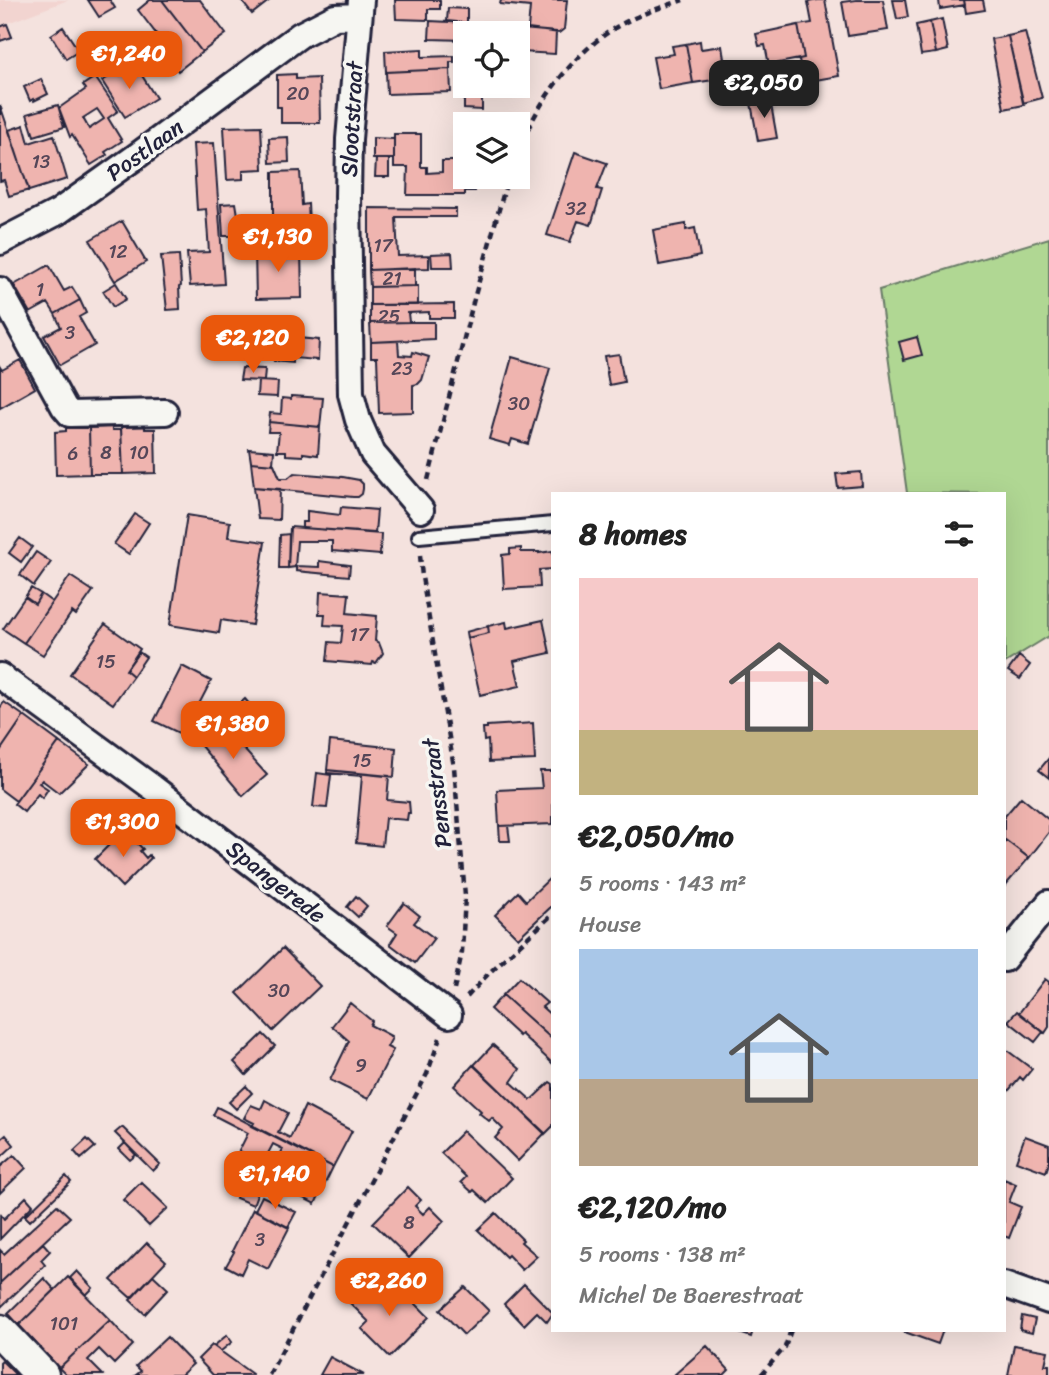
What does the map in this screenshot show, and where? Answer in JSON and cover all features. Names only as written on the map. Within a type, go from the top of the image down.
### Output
[{"type":"street","name":"Postlaan","points":[[0,242],[58,212],[300,35],[360,8]]},
{"type":"street","name":"Slootstraat","points":[[360,8],[349,139],[351,394],[358,420],[373,454],[421,510]]},
{"type":"street","points":[[0,290],[70,414],[165,412]]},
{"type":"street","name":"Spangerede","points":[[0,676],[128,769],[449,1015]]},
{"type":"street","points":[[1006,957],[1049,903]]},
{"type":"street","points":[[1006,1286],[1049,1301]]},
{"type":"street","points":[[0,1331],[42,1375]]},
{"type":"lane","points":[[419,536],[551,524]]},
{"type":"path","points":[[530,125],[538,108],[561,77],[585,51],[614,29],[656,9],[683,0]]},
{"type":"path","points":[[421,510],[447,399],[506,189]]},
{"type":"path","name":"Pensstraat","points":[[269,1375],[427,1074],[449,1015],[461,952],[465,896],[454,767],[422,577],[419,536]]},
{"type":"path","points":[[449,1015],[490,972],[551,916]]},
{"type":"path","points":[[761,1375],[785,1347],[790,1332]]},
{"type":"shaded area","points":[[0,0],[68,0],[0,26]]},
{"type":"green space","points":[[1049,238],[1049,636],[1006,662],[1006,492],[907,492],[879,290]]},
{"type":"building","points":[[88,0],[110,0],[115,8],[99,17]]},
{"type":"building","points":[[150,0],[162,0],[202,52],[178,71],[156,41],[160,39],[138,10]]},
{"type":"building","points":[[162,0],[200,0],[226,34],[202,52]]},
{"type":"building","points":[[241,0],[270,0],[252,14]]},
{"type":"building","points":[[395,0],[440,0],[440,9],[428,9],[428,20],[396,19]]},
{"type":"building","points":[[501,0],[567,0],[564,29],[559,33],[530,29],[530,7],[500,4]]},
{"type":"building","points":[[825,0],[839,76],[803,82],[799,59],[804,58],[798,25],[812,23],[808,2]]},
{"type":"building","points":[[883,0],[888,30],[848,36],[842,2]]},
{"type":"building","points":[[893,0],[905,0],[908,17],[897,19]]},
{"type":"building","points":[[939,0],[964,0],[965,5],[940,9]]},
{"type":"building","points":[[964,0],[983,0],[985,10],[966,13]]},
{"type":"building","points":[[448,8],[467,9],[467,21],[447,21]]},
{"type":"building","points":[[942,19],[948,50],[936,53],[930,22]]},
{"type":"building","points":[[430,21],[453,22],[453,40],[429,39]]},
{"type":"building","points":[[930,22],[936,53],[921,55],[916,25]]},
{"type":"building","points":[[7,24],[12,37],[0,41],[0,27]]},
{"type":"building","points":[[798,25],[804,58],[769,65],[765,45],[759,46],[756,34]]},
{"type":"building","points":[[63,27],[79,51],[66,59],[51,35]]},
{"type":"building","points":[[530,30],[556,32],[555,54],[530,52]]},
{"type":"building","points":[[1025,32],[1042,98],[1023,103],[1008,36]]},
{"type":"building","points":[[1008,36],[1024,105],[1004,109],[991,39]]},
{"type":"building","points":[[700,41],[701,49],[722,46],[727,78],[693,83],[686,44]]},
{"type":"building","points":[[686,44],[693,83],[659,89],[653,57],[674,54],[672,46]]},
{"type":"building","points":[[422,49],[422,57],[453,56],[453,62],[450,62],[450,69],[386,72],[385,51]]},
{"type":"building","points":[[136,66],[156,98],[125,117],[102,81],[119,71],[121,75]]},
{"type":"building","points":[[450,69],[451,92],[387,94],[386,72]]},
{"type":"building","points":[[296,74],[296,79],[319,78],[320,123],[281,123],[281,107],[277,107],[277,75]]},
{"type":"building","points":[[95,77],[118,111],[108,118],[122,141],[91,165],[72,135],[70,137],[59,108],[86,89],[83,85]],"holes":[[[97,109],[104,119],[89,129],[83,118]]]},
{"type":"building","points":[[41,79],[48,94],[30,101],[24,87]]},
{"type":"building","points":[[464,99],[482,99],[482,110],[464,109]]},
{"type":"building","points":[[770,99],[777,138],[758,141],[751,103]]},
{"type":"building","points":[[0,105],[29,190],[9,196],[4,180],[0,181]]},
{"type":"building","points":[[58,105],[64,127],[34,136],[27,114]]},
{"type":"building","points":[[24,125],[29,143],[54,135],[67,179],[29,191],[9,130]]},
{"type":"building","points":[[261,126],[263,169],[243,170],[243,179],[227,180],[224,127]]},
{"type":"building","points":[[394,134],[421,134],[421,167],[427,167],[427,173],[442,172],[442,161],[453,161],[453,189],[475,191],[465,191],[465,195],[407,195],[408,167],[394,167]]},
{"type":"building","points":[[288,137],[289,162],[270,163],[269,138]]},
{"type":"building","points":[[373,138],[394,139],[394,159],[373,159]]},
{"type":"building","points":[[214,143],[224,284],[190,286],[187,253],[209,252],[206,209],[197,210],[193,144]]},
{"type":"building","points":[[575,152],[607,163],[597,189],[602,190],[591,225],[578,221],[570,242],[547,235]]},
{"type":"building","points":[[376,159],[389,159],[389,177],[375,177]]},
{"type":"building","points":[[300,171],[302,205],[308,204],[309,223],[273,225],[273,172]]},
{"type":"building","points":[[236,203],[238,215],[254,214],[255,236],[223,236],[221,204]]},
{"type":"building","points":[[369,208],[456,209],[456,217],[396,217],[398,256],[429,255],[429,268],[369,270]]},
{"type":"building","points":[[122,221],[146,262],[115,281],[90,240]]},
{"type":"building","points":[[686,224],[686,230],[695,228],[700,256],[659,265],[653,230]]},
{"type":"building","points":[[301,249],[302,298],[256,299],[255,250]]},
{"type":"building","points":[[452,253],[453,267],[432,267],[431,254]]},
{"type":"building","points":[[179,255],[180,309],[167,310],[161,256]]},
{"type":"building","points":[[49,265],[64,291],[72,287],[80,300],[55,314],[48,303],[30,313],[14,285]]},
{"type":"building","points":[[415,268],[415,286],[370,287],[369,270]]},
{"type":"building","points":[[116,283],[126,299],[113,307],[103,291]]},
{"type":"building","points":[[418,286],[418,305],[370,305],[370,287]]},
{"type":"building","points":[[80,300],[86,313],[79,317],[95,345],[60,365],[44,336],[61,327],[55,314]]},
{"type":"building","points":[[454,304],[454,318],[429,318],[429,312],[408,313],[409,322],[370,323],[370,305]]},
{"type":"building","points":[[434,322],[434,339],[371,342],[370,323]]},
{"type":"building","points":[[249,329],[298,331],[298,338],[319,340],[318,360],[293,358],[293,363],[274,361],[259,358],[259,351],[236,350],[236,334],[248,335]]},
{"type":"building","points":[[228,335],[235,336],[236,350],[227,349]]},
{"type":"building","points":[[917,337],[922,355],[904,360],[899,342]]},
{"type":"building","points":[[398,341],[399,355],[412,356],[413,352],[429,357],[422,380],[413,385],[413,412],[379,413],[377,357],[371,357],[371,342]]},
{"type":"building","points":[[619,354],[624,382],[609,385],[604,356]]},
{"type":"building","points":[[512,357],[550,368],[528,444],[512,439],[510,445],[489,439]]},
{"type":"building","points":[[20,360],[35,388],[0,408],[0,367],[2,370]]},
{"type":"building","points":[[242,368],[265,369],[264,381],[240,380]]},
{"type":"building","points":[[258,381],[278,382],[277,397],[257,396]]},
{"type":"building","points":[[291,396],[323,398],[320,427],[269,422],[270,413],[281,414],[282,398],[291,399]]},
{"type":"building","points":[[269,422],[320,427],[318,455],[286,455],[286,451],[277,451],[279,432],[268,432]]},
{"type":"building","points":[[145,426],[145,429],[155,429],[156,473],[123,474],[121,427]]},
{"type":"building","points":[[112,427],[112,430],[121,430],[123,474],[90,474],[89,428]]},
{"type":"building","points":[[66,428],[89,428],[90,474],[56,475],[55,432],[66,431]]},
{"type":"building","points":[[249,449],[274,451],[273,464],[251,462]]},
{"type":"building","points":[[251,462],[274,464],[280,478],[288,478],[294,473],[359,480],[363,484],[362,494],[353,497],[254,487]]},
{"type":"building","points":[[861,472],[862,486],[838,488],[836,474]]},
{"type":"building","points":[[254,487],[280,489],[279,520],[258,519]]},
{"type":"building","points":[[341,507],[377,510],[375,533],[302,528],[302,522],[307,522],[307,511],[340,515]]},
{"type":"building","points":[[135,514],[149,523],[129,554],[114,544]]},
{"type":"building","points":[[187,515],[230,522],[228,537],[265,542],[252,625],[221,620],[219,633],[170,625]]},
{"type":"building","points":[[290,527],[381,534],[380,555],[332,551],[332,541],[297,541],[295,567],[288,568]]},
{"type":"building","points":[[289,534],[288,568],[279,568],[280,535]]},
{"type":"building","points":[[20,538],[32,547],[21,562],[9,553]]},
{"type":"building","points":[[521,548],[521,552],[551,551],[551,569],[539,570],[540,587],[504,589],[502,555],[510,554],[510,549]]},
{"type":"building","points":[[36,552],[51,562],[34,586],[20,575]]},
{"type":"building","points":[[319,561],[350,565],[349,576],[296,571],[296,566],[319,567]]},
{"type":"building","points":[[70,576],[93,591],[76,615],[72,612],[43,655],[24,643]]},
{"type":"building","points":[[31,588],[41,594],[35,604],[25,597]]},
{"type":"building","points":[[320,592],[349,594],[347,613],[377,616],[375,641],[379,643],[383,653],[376,663],[373,662],[372,665],[327,661],[329,642],[341,643],[343,626],[324,625],[325,614],[319,614]]},
{"type":"building","points":[[41,594],[52,602],[24,643],[3,629],[25,597],[35,604]]},
{"type":"building","points":[[543,620],[550,653],[514,661],[520,686],[480,695],[467,638],[489,633],[488,626],[506,622],[507,628]]},
{"type":"building","points":[[105,624],[140,649],[126,670],[133,676],[113,704],[70,674]]},
{"type":"building","points":[[488,626],[489,633],[467,638],[466,632]]},
{"type":"building","points":[[139,652],[146,657],[133,676],[126,670]]},
{"type":"building","points":[[1019,656],[1030,665],[1020,679],[1008,671]]},
{"type":"building","points":[[182,666],[211,681],[183,735],[154,721]]},
{"type":"building","points":[[245,699],[275,734],[262,745],[247,727],[238,734],[228,721],[240,711],[236,707]]},
{"type":"building","points":[[4,702],[24,716],[0,751],[0,708]]},
{"type":"building","points":[[24,716],[59,742],[16,801],[0,789],[0,751]]},
{"type":"building","points":[[533,723],[535,760],[489,762],[488,740],[484,741],[483,728]]},
{"type":"building","points":[[223,726],[267,775],[243,796],[200,745]]},
{"type":"building","points":[[330,741],[396,748],[394,777],[327,770]]},
{"type":"building","points":[[59,742],[89,764],[59,793],[42,780],[39,783],[48,789],[42,798],[38,794],[24,812],[14,804]]},
{"type":"building","points":[[1049,758],[1049,778],[1039,770]]},
{"type":"building","points":[[327,770],[389,776],[387,800],[409,802],[410,813],[407,820],[385,818],[382,846],[356,843],[362,776],[327,773]]},
{"type":"building","points":[[540,771],[551,771],[551,824],[499,826],[497,790],[542,788]]},
{"type":"building","points":[[317,773],[331,775],[327,808],[313,807]]},
{"type":"building","points":[[1021,797],[1049,820],[1049,832],[1029,858],[1006,841],[1006,815]]},
{"type":"building","points":[[499,826],[508,826],[510,841],[500,841]]},
{"type":"building","points":[[124,830],[143,849],[140,851],[146,858],[149,855],[151,858],[122,887],[95,859]]},
{"type":"building","points":[[1006,841],[1029,858],[1006,885]]},
{"type":"building","points":[[551,877],[551,907],[518,938],[495,915],[518,892],[526,901]]},
{"type":"building","points":[[356,896],[367,906],[358,917],[347,907]]},
{"type":"building","points":[[404,903],[420,916],[414,923],[434,938],[415,963],[390,944],[397,933],[387,926]]},
{"type":"building","points":[[283,948],[320,986],[273,1031],[237,993]]},
{"type":"building","points":[[519,978],[547,1003],[542,1007],[551,1015],[551,1038],[503,995]]},
{"type":"building","points":[[1045,979],[1049,982],[1049,1027],[1045,1033],[1019,1013]]},
{"type":"building","points":[[503,995],[551,1038],[551,1062],[521,1034],[519,1036],[490,1009]]},
{"type":"building","points":[[350,1003],[372,1021],[370,1025],[392,1038],[387,1047],[393,1050],[368,1099],[330,1080],[349,1041],[332,1026]]},
{"type":"building","points":[[1017,1011],[1043,1032],[1035,1042],[1008,1021]]},
{"type":"building","points":[[263,1034],[275,1046],[246,1075],[234,1062]]},
{"type":"building","points":[[493,1045],[520,1069],[511,1082],[531,1100],[551,1083],[551,1128],[545,1134],[474,1065]]},
{"type":"building","points":[[1006,1050],[1032,1069],[1023,1080],[1020,1077],[1006,1094]]},
{"type":"building","points":[[473,1065],[545,1133],[518,1161],[495,1138],[503,1129],[492,1118],[489,1121],[479,1113],[481,1111],[454,1086]]},
{"type":"building","points":[[246,1086],[252,1093],[236,1109],[229,1102]]},
{"type":"building","points":[[265,1100],[288,1113],[278,1132],[290,1138],[305,1106],[352,1131],[333,1167],[252,1126],[254,1123],[244,1118],[251,1105],[261,1109]]},
{"type":"building","points":[[217,1107],[333,1167],[315,1204],[268,1180],[283,1149],[273,1144],[263,1163],[239,1151],[248,1133],[213,1115]]},
{"type":"building","points":[[122,1127],[160,1164],[153,1171],[115,1133]]},
{"type":"building","points":[[463,1131],[512,1178],[488,1203],[461,1182],[466,1177],[441,1153]]},
{"type":"building","points":[[6,1135],[14,1145],[0,1158],[0,1140]]},
{"type":"building","points":[[1025,1136],[1049,1145],[1046,1172],[1016,1161]]},
{"type":"building","points":[[87,1139],[95,1147],[81,1159],[74,1151]]},
{"type":"building","points":[[125,1143],[136,1155],[130,1160],[119,1149]]},
{"type":"building","points":[[14,1155],[26,1168],[0,1193],[0,1167]]},
{"type":"building","points":[[66,1176],[71,1182],[30,1221],[25,1216]]},
{"type":"building","points":[[1006,1180],[1016,1184],[1009,1202],[1021,1207],[1009,1238],[1006,1237]]},
{"type":"building","points":[[141,1182],[168,1208],[149,1226],[123,1200]]},
{"type":"building","points":[[240,1187],[257,1194],[253,1205],[236,1198]]},
{"type":"building","points":[[408,1187],[421,1200],[415,1206],[423,1214],[430,1207],[444,1221],[409,1258],[373,1223]]},
{"type":"building","points":[[262,1196],[296,1212],[288,1227],[255,1210]]},
{"type":"building","points":[[26,1197],[33,1205],[0,1239],[1,1215],[4,1219]]},
{"type":"building","points":[[57,1205],[70,1217],[0,1283],[0,1250],[4,1254]]},
{"type":"building","points":[[253,1209],[289,1228],[268,1269],[248,1259],[241,1274],[226,1266]]},
{"type":"building","points":[[496,1213],[537,1256],[522,1270],[478,1230]]},
{"type":"building","points":[[43,1243],[50,1251],[41,1260],[45,1265],[1,1307],[0,1283]]},
{"type":"building","points":[[147,1243],[166,1261],[131,1298],[111,1280]]},
{"type":"building","points":[[77,1271],[93,1288],[86,1295],[70,1278]]},
{"type":"building","points":[[153,1275],[168,1289],[145,1314],[130,1300]]},
{"type":"building","points":[[68,1277],[110,1320],[59,1368],[19,1325]]},
{"type":"building","points":[[44,1278],[55,1290],[19,1325],[8,1313]]},
{"type":"building","points":[[524,1284],[551,1311],[551,1316],[547,1322],[537,1312],[524,1325],[504,1304]]},
{"type":"building","points":[[397,1285],[429,1317],[390,1357],[362,1329],[369,1322],[346,1299],[358,1287],[374,1302]]},
{"type":"building","points":[[465,1287],[489,1311],[464,1335],[440,1310]]},
{"type":"building","points":[[1022,1316],[1035,1319],[1032,1333],[1020,1330]]},
{"type":"building","points":[[110,1320],[133,1345],[114,1364],[99,1349],[88,1360],[103,1375],[66,1375],[59,1368]]},
{"type":"building","points":[[737,1332],[752,1332],[751,1337]]},
{"type":"building","points":[[905,1332],[942,1332],[938,1344]]},
{"type":"building","points":[[227,1335],[232,1342],[221,1351],[214,1346]]},
{"type":"building","points":[[167,1337],[193,1364],[181,1375],[136,1375],[141,1371],[136,1366]]},
{"type":"building","points":[[212,1345],[252,1375],[213,1375],[198,1359]]},
{"type":"building","points":[[1014,1345],[1048,1351],[1045,1365],[1049,1365],[1049,1375],[1008,1375]]},
{"type":"building","points":[[707,1346],[729,1370],[724,1375],[674,1375]]},
{"type":"building","points":[[330,1357],[364,1375],[320,1375]]},
{"type":"building","points":[[2,1361],[16,1375],[0,1375]]}]
